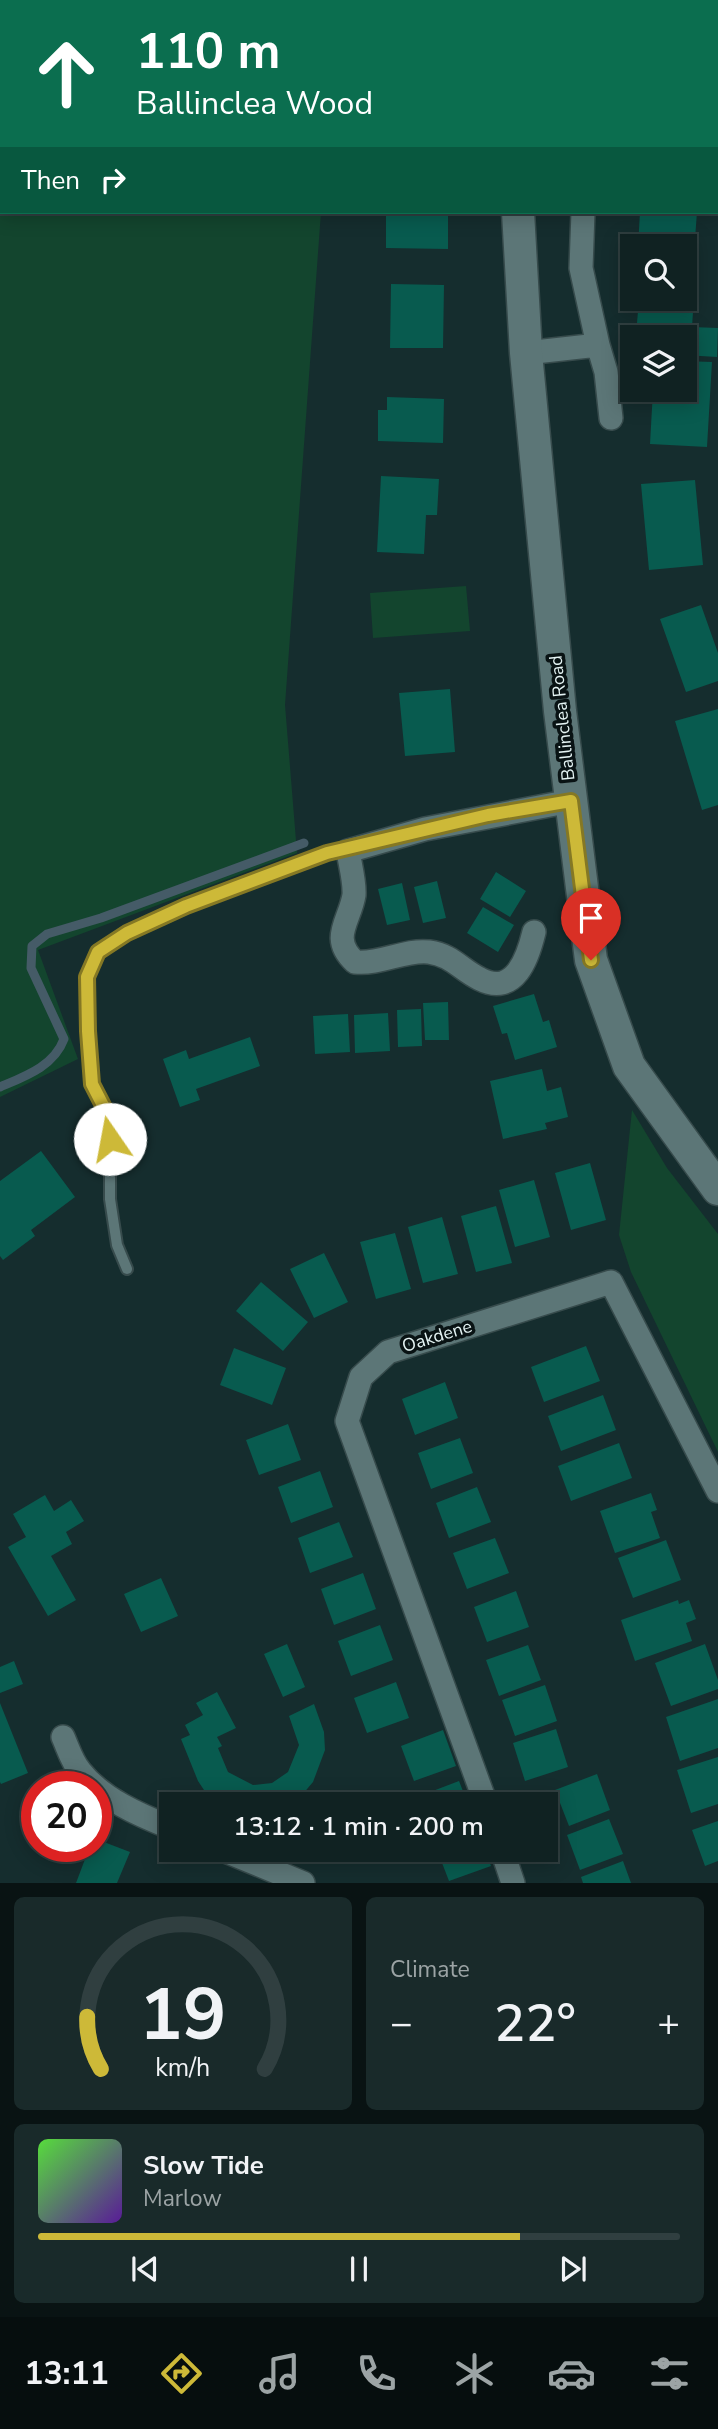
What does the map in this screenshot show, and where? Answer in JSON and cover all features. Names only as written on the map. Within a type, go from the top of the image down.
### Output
[{"type":"street","name":"Ballinclea Road","points":[[518,214],[526,353],[571,801],[591,960],[629,1066],[718,1189]]},
{"type":"street","points":[[583,214],[581,268],[606,372],[611,418]]},
{"type":"street","points":[[526,353],[598,345]]},
{"type":"street","points":[[534,932],[527,960],[520,971],[509,981],[495,984],[481,980],[450,957],[426,952],[369,964],[355,962],[343,942],[343,923],[354,895],[348,851],[425,829],[571,801]]},
{"type":"street","name":"Oakdene","points":[[482,1792],[347,1422],[361,1377],[388,1352],[611,1282],[718,1491]]},
{"type":"street","points":[[63,1737],[79,1770],[106,1795],[143,1817],[159,1823]]},
{"type":"street","points":[[252,1862],[303,1883]]},
{"type":"street","points":[[506,1862],[513,1883]]},
{"type":"lane","points":[[128,1269],[117,1245],[110,1199],[110,1119],[92,1084],[87,977],[98,952],[127,933],[186,906],[327,853],[348,851]]},
{"type":"green space","points":[[0,214],[321,214],[285,705],[297,853],[38,950],[78,1059],[0,1097]]},
{"type":"green space","points":[[466,586],[470,631],[373,638],[370,593]]},
{"type":"green space","points":[[632,1110],[667,1168],[718,1234],[718,1452],[631,1272],[619,1235]]},
{"type":"building","points":[[386,214],[448,214],[448,249],[386,248]]},
{"type":"building","points":[[640,214],[697,214],[695,234],[639,234]]},
{"type":"building","points":[[391,284],[444,285],[443,348],[390,348]]},
{"type":"building","points":[[638,311],[693,311],[692,325],[637,323]]},
{"type":"building","points":[[697,327],[718,328],[717,357],[697,356]]},
{"type":"building","points":[[697,361],[712,362],[707,447],[650,444],[652,402],[697,402]]},
{"type":"building","points":[[387,397],[444,399],[443,443],[378,441],[378,410],[387,410]]},
{"type":"building","points":[[381,476],[439,479],[437,515],[426,515],[424,554],[377,552]]},
{"type":"building","points":[[695,480],[703,565],[649,570],[641,484]]},
{"type":"building","points":[[701,605],[718,653],[718,681],[686,692],[660,619]]},
{"type":"building","points":[[450,689],[455,752],[405,756],[399,693]]},
{"type":"building","points":[[718,709],[718,805],[702,810],[675,721]]},
{"type":"building","points":[[496,872],[526,891],[510,917],[480,899]]},
{"type":"building","points":[[437,881],[446,918],[423,923],[414,887]]},
{"type":"building","points":[[402,883],[410,920],[387,925],[378,889]]},
{"type":"building","points":[[483,907],[514,925],[498,952],[467,933]]},
{"type":"building","points":[[534,994],[543,1022],[549,1020],[557,1047],[515,1060],[507,1033],[502,1034],[493,1006]]},
{"type":"building","points":[[448,1002],[449,1040],[425,1040],[423,1003]]},
{"type":"building","points":[[421,1009],[422,1046],[398,1047],[397,1010]]},
{"type":"building","points":[[388,1013],[390,1051],[355,1053],[354,1015]]},
{"type":"building","points":[[348,1014],[350,1052],[315,1054],[313,1016]]},
{"type":"building","points":[[250,1037],[260,1066],[196,1089],[200,1100],[180,1107],[163,1059],[186,1050],[189,1059]]},
{"type":"building","points":[[542,1069],[547,1091],[561,1087],[568,1117],[545,1123],[547,1129],[503,1139],[490,1081]]},
{"type":"building","points":[[41,1151],[75,1197],[31,1230],[35,1236],[3,1260],[0,1256],[0,1181]]},
{"type":"building","points":[[590,1163],[606,1220],[571,1230],[555,1173]]},
{"type":"building","points":[[534,1180],[550,1237],[515,1247],[499,1190]]},
{"type":"building","points":[[496,1206],[512,1263],[476,1272],[461,1216]]},
{"type":"building","points":[[442,1217],[458,1274],[423,1283],[408,1227]]},
{"type":"building","points":[[395,1233],[411,1289],[376,1299],[360,1242]]},
{"type":"building","points":[[324,1253],[348,1302],[314,1318],[290,1269]]},
{"type":"building","points":[[261,1282],[308,1322],[283,1351],[236,1311]]},
{"type":"building","points":[[586,1346],[600,1381],[544,1402],[531,1367]]},
{"type":"building","points":[[234,1348],[286,1368],[272,1405],[220,1385]]},
{"type":"building","points":[[445,1382],[458,1418],[415,1435],[402,1399]]},
{"type":"building","points":[[603,1395],[616,1430],[561,1451],[548,1416]]},
{"type":"building","points":[[288,1424],[301,1460],[259,1475],[246,1440]]},
{"type":"building","points":[[460,1438],[473,1473],[431,1489],[418,1453]]},
{"type":"building","points":[[619,1443],[632,1478],[571,1501],[558,1466]]},
{"type":"building","points":[[320,1471],[333,1507],[291,1523],[278,1487]]},
{"type":"building","points":[[477,1487],[491,1522],[449,1538],[436,1503]]},
{"type":"building","points":[[651,1493],[657,1510],[651,1512],[660,1538],[615,1553],[600,1511]]},
{"type":"building","points":[[45,1495],[54,1511],[71,1500],[84,1521],[66,1532],[72,1544],[51,1556],[76,1600],[48,1616],[8,1547],[26,1537],[13,1514]]},
{"type":"building","points":[[339,1522],[353,1557],[310,1573],[298,1538]]},
{"type":"building","points":[[495,1538],[509,1573],[467,1589],[453,1553]]},
{"type":"building","points":[[666,1540],[681,1580],[633,1598],[618,1558]]},
{"type":"building","points":[[363,1573],[376,1609],[334,1625],[321,1589]]},
{"type":"building","points":[[161,1578],[178,1616],[141,1632],[124,1594]]},
{"type":"building","points":[[516,1591],[529,1627],[487,1642],[474,1607]]},
{"type":"building","points":[[678,1600],[679,1604],[689,1600],[696,1619],[686,1623],[692,1641],[635,1661],[621,1620]]},
{"type":"building","points":[[380,1625],[393,1660],[351,1676],[338,1641]]},
{"type":"building","points":[[287,1644],[305,1687],[283,1697],[264,1654]]},
{"type":"building","points":[[705,1644],[718,1680],[718,1689],[671,1706],[655,1663]]},
{"type":"building","points":[[528,1645],[541,1680],[499,1696],[486,1660]]},
{"type":"building","points":[[14,1661],[23,1684],[0,1693],[0,1667]]},
{"type":"building","points":[[396,1682],[409,1718],[367,1733],[354,1698]]},
{"type":"building","points":[[545,1685],[557,1721],[515,1736],[502,1700]]},
{"type":"building","points":[[217,1692],[236,1728],[217,1737],[222,1746],[218,1748],[228,1772],[253,1785],[272,1783],[288,1772],[299,1745],[289,1716],[314,1704],[324,1732],[325,1750],[313,1782],[305,1792],[205,1792],[181,1739],[190,1735],[185,1725],[203,1715],[196,1703]]},
{"type":"building","points":[[718,1699],[718,1748],[680,1761],[666,1717]]},
{"type":"building","points":[[0,1703],[27,1771],[21,1771],[21,1776],[1,1784]]},
{"type":"building","points":[[556,1729],[568,1767],[525,1781],[513,1743]]},
{"type":"building","points":[[443,1730],[456,1766],[414,1781],[401,1746]]},
{"type":"building","points":[[718,1757],[718,1804],[691,1813],[677,1770]]},
{"type":"building","points":[[597,1774],[610,1810],[569,1826],[555,1790]]},
{"type":"building","points":[[459,1781],[463,1792],[430,1792]]},
{"type":"building","points":[[609,1819],[623,1854],[580,1870],[567,1835]]},
{"type":"building","points":[[718,1821],[718,1861],[705,1866],[692,1830]]},
{"type":"building","points":[[112,1845],[130,1852],[117,1883],[76,1883],[84,1862],[112,1862]]},
{"type":"building","points":[[623,1861],[631,1883],[583,1883],[581,1877]]},
{"type":"building","points":[[442,1862],[490,1862],[491,1866],[449,1881]]},
{"type":"waterway","points":[[0,1087],[46,1063],[64,1039],[31,968],[32,946],[47,934],[101,918],[304,843]]},
{"type":"route","points":[[110,1139],[110,1119],[92,1084],[86,1004],[87,977],[98,952],[127,933],[186,906],[327,853],[348,851],[425,829],[488,815],[571,801],[591,960]]}]
